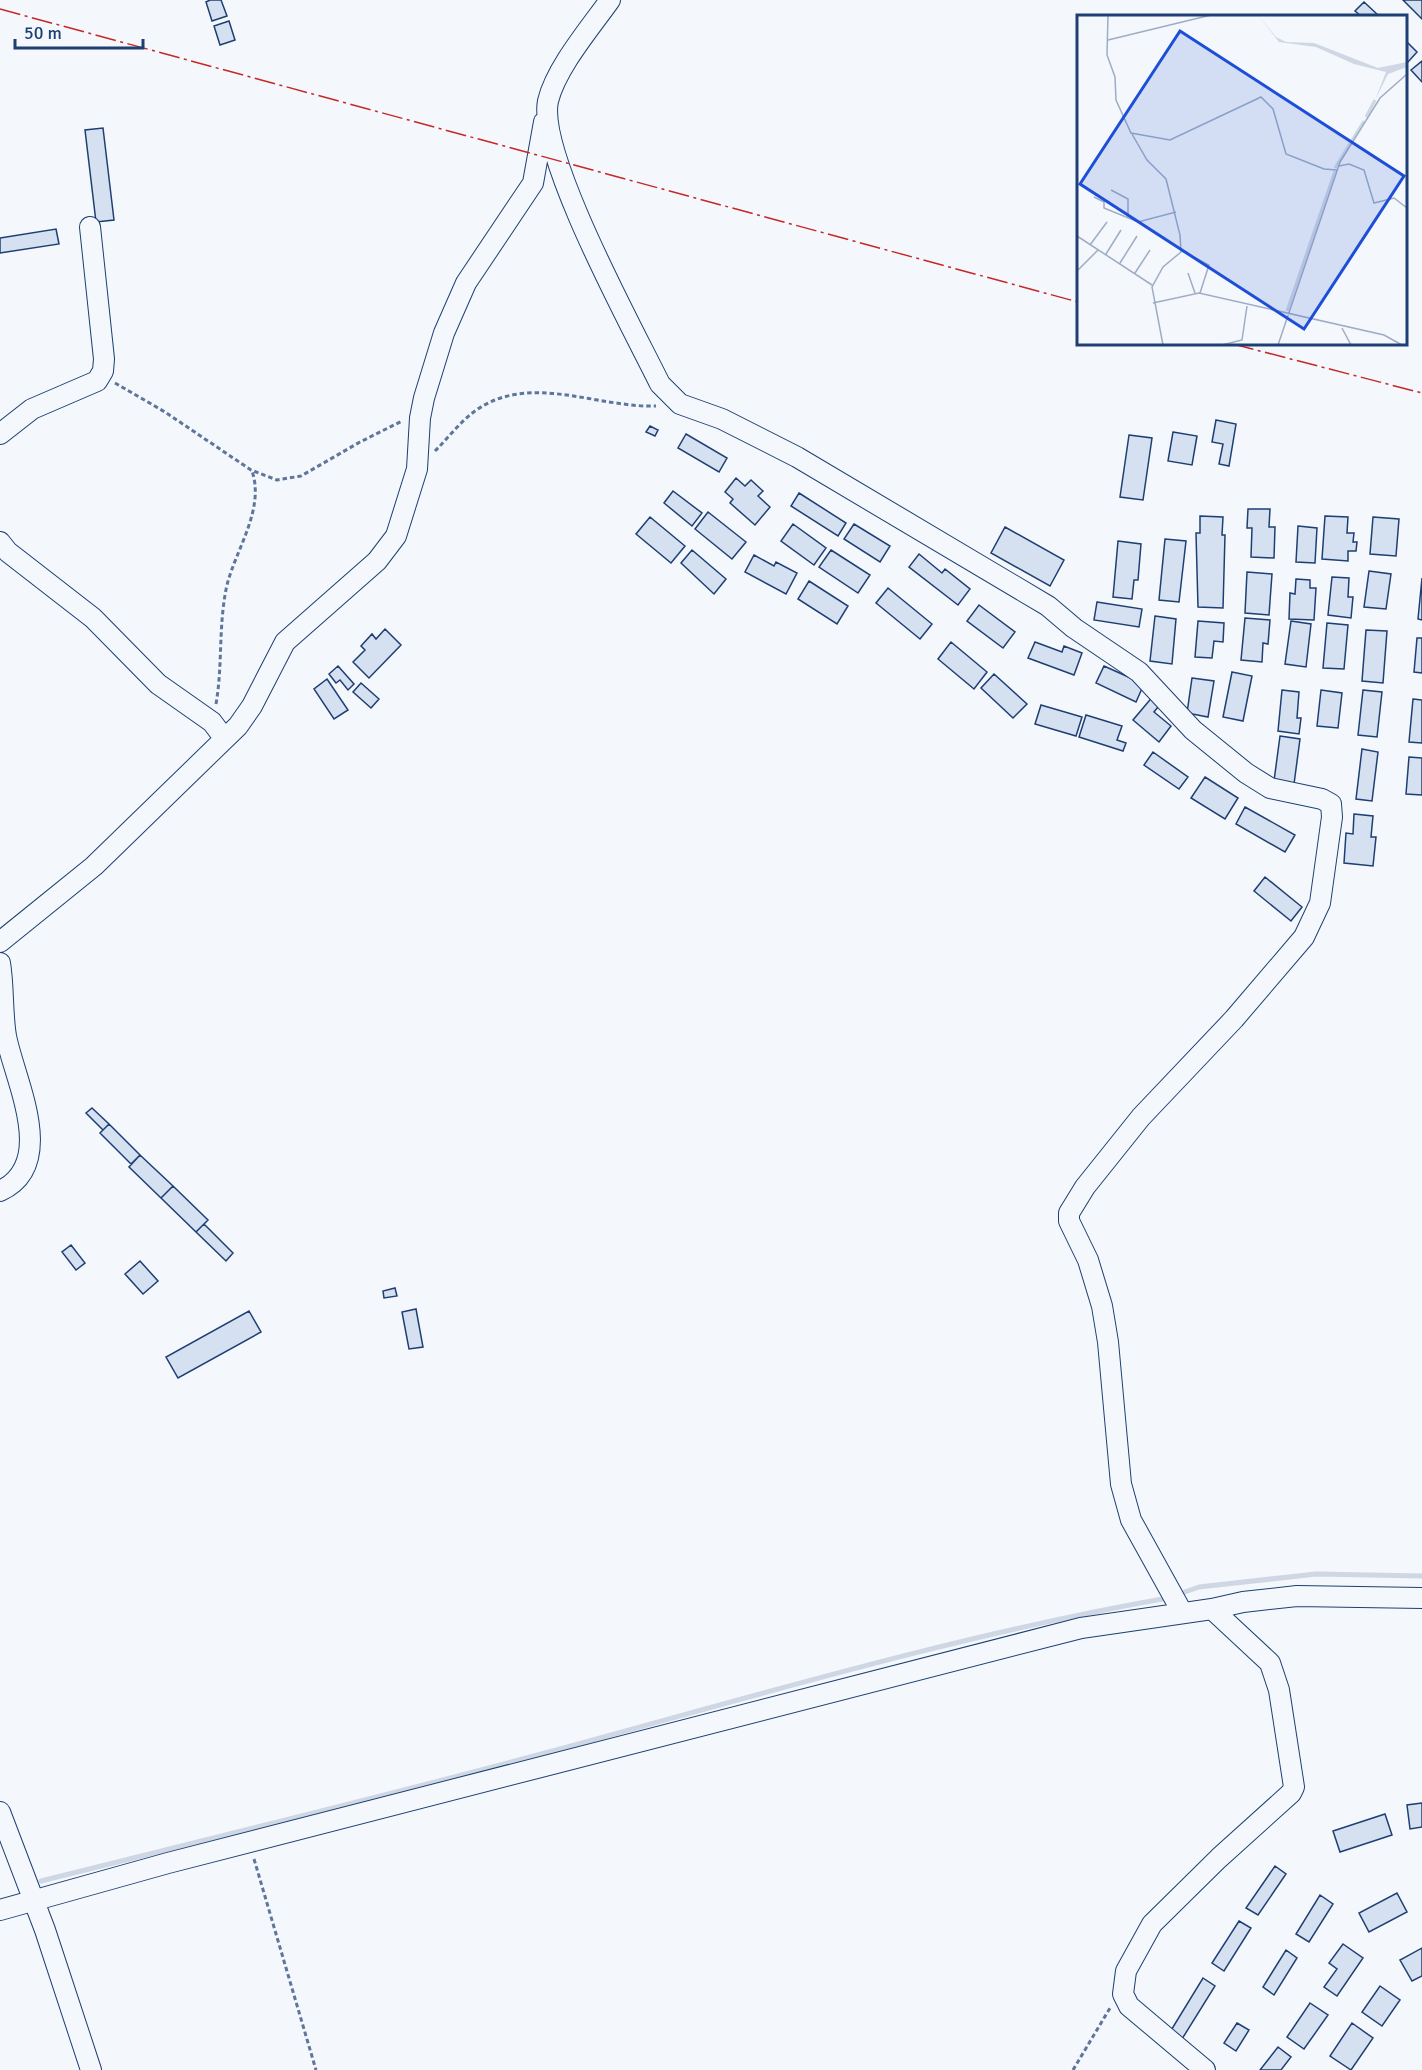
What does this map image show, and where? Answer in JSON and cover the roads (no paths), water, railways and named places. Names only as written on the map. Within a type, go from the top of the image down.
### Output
[{"type":"street","points":[[610,0],[563,69],[548,101],[550,132],[565,186],[660,384],[680,404],[722,419],[797,457],[1048,606],[1074,628],[1139,672],[1193,730],[1246,773],[1270,788],[1322,799],[1331,804],[1332,817],[1320,903],[1304,937],[1234,1019],[1141,1117],[1085,1187],[1069,1213],[1068,1221],[1088,1260],[1102,1306],[1108,1342],[1121,1484],[1131,1520],[1182,1612]]},
{"type":"street","points":[[0,942],[94,866],[218,730],[244,718],[285,642],[387,550],[402,521],[417,469],[421,410],[444,333],[465,283],[533,183],[548,111]]},
{"type":"street","points":[[0,434],[32,409],[97,381],[103,371],[104,359],[90,227]]},
{"type":"street","points":[[0,542],[8,552],[93,618],[158,684],[218,730]]},
{"type":"street","points":[[0,963],[5,1029],[28,1115],[31,1135],[28,1157],[19,1176],[0,1191]]},
{"type":"street","points":[[0,1910],[249,1843],[1081,1628],[1212,1609],[1242,1602],[1297,1596],[1422,1598]]},
{"type":"street","points":[[1205,2070],[1190,2054],[1140,2017],[1129,2006],[1123,1994],[1126,1971],[1152,1924],[1219,1858],[1291,1793],[1294,1787],[1279,1690],[1270,1663],[1212,1609]]},
{"type":"street","points":[[0,1812],[35,1901],[91,2070]]},
{"type":"waterway","points":[[1179,1594],[1199,1587],[1316,1574],[1422,1576]]},
{"type":"waterway","points":[[41,1881],[482,1770],[855,1668],[1011,1630],[1168,1598]]}]
